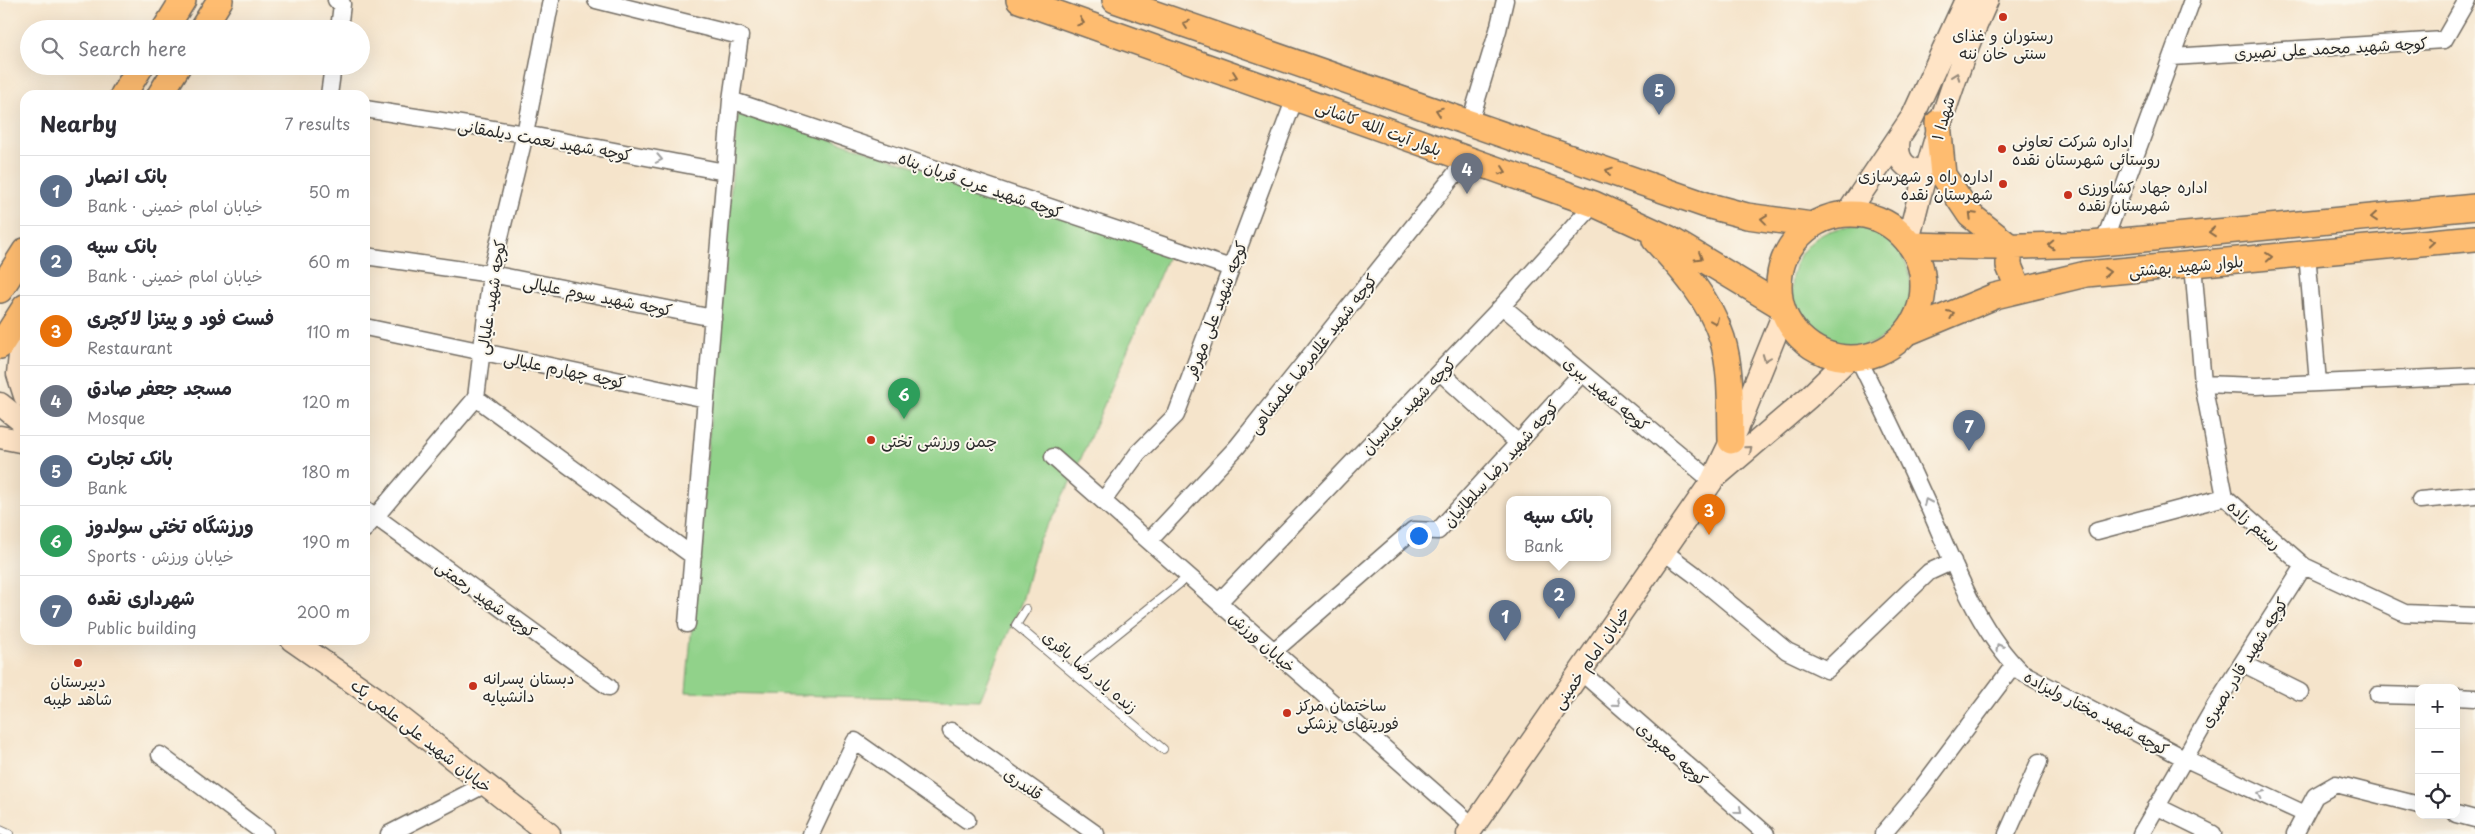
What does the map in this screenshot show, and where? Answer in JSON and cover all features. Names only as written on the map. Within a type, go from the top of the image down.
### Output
[{"type":"main road","points":[[208,20],[220,0]]},
{"type":"main road","name":"بلوار آیت الله کاشانی","points":[[1019,0],[1594,204],[1668,238],[1783,309]]},
{"type":"main road","name":"بلوار آیت الله کاشانی","points":[[1116,0],[1739,214],[1812,225]]},
{"type":"main road","name":"شهدا ۱","points":[[1847,214],[1913,116],[1966,0]]},
{"type":"main road","name":"شهدا ۱","points":[[1909,243],[1938,123],[1970,36],[1987,0]]},
{"type":"main road","points":[[170,20],[179,1]]},
{"type":"main road","points":[[126,90],[135,75]]},
{"type":"main road","points":[[163,90],[172,75]]},
{"type":"main road","points":[[1938,123],[1943,175],[1970,215],[2009,246],[2009,266],[2019,290]]},
{"type":"main road","points":[[1899,138],[1898,155],[1905,165],[1916,172],[1927,170]]},
{"type":"main road","points":[[1541,185],[1554,152]]},
{"type":"main road","name":"بلوار شهید بهشتی","points":[[1909,243],[2009,246],[2104,242],[2475,207]]},
{"type":"main road","points":[[1847,214],[1864,215],[1881,220],[1896,229],[1909,243],[1920,262],[1924,280],[1922,299],[1917,317],[1906,333],[1884,350],[1853,358],[1832,356],[1803,340],[1792,327],[1783,309],[1778,288],[1780,269],[1792,244],[1812,225],[1823,219],[1847,214]]},
{"type":"main road","points":[[1643,227],[1680,268],[1710,309],[1722,338],[1728,372],[1731,441]]},
{"type":"main road","name":"بلوار شهید بهشتی","points":[[1906,333],[1995,296],[2086,274],[2475,238]]},
{"type":"main road","points":[[0,290],[20,265]]},
{"type":"main road","points":[[1712,481],[1731,441],[1783,309]]},
{"type":"main road","points":[[0,346],[20,315]]},
{"type":"main road","points":[[20,355],[18,374],[20,380]]},
{"type":"main road","points":[[1712,481],[1853,358]]},
{"type":"main road","points":[[0,404],[20,420]]},
{"type":"main road","points":[[0,437],[20,441]]},
{"type":"main road","name":"خیابان امام خمینی","points":[[1470,830],[1712,481]]},
{"type":"main road","name":"خیابان شهید علی علمی یک","points":[[299,645],[374,697],[549,834]]},
{"type":"street","points":[[336,0],[342,4],[340,20]]},
{"type":"street","name":"کوچه شهید علیالی","points":[[476,398],[491,274],[525,134],[551,0]]},
{"type":"street","points":[[596,0],[740,36],[725,172],[687,624]]},
{"type":"street","points":[[1470,122],[1498,30],[1505,0]]},
{"type":"street","points":[[2104,242],[2192,0]]},
{"type":"street","name":"کوچه شهید محمد علی نصیری","points":[[2172,57],[2444,40],[2467,0]]},
{"type":"street","points":[[330,90],[332,75]]},
{"type":"street","name":"کوچه شهید علی مهرفر","points":[[1103,501],[1138,453],[1176,415],[1295,98]]},
{"type":"street","name":"کوچه شهید عرب قربان پناه","points":[[732,100],[1231,268]]},
{"type":"street","name":"کوچه شهید نعمت دیلمقانی","points":[[370,110],[525,134],[725,172]]},
{"type":"street","name":"کوچه شهید غلامرضا علمشاهی","points":[[1149,541],[1237,447],[1467,158]]},
{"type":"street","name":"کوچه شهید عباسیان","points":[[1219,602],[1440,372],[1594,204]]},
{"type":"street","points":[[2307,254],[2318,383]]},
{"type":"street","name":"کوچه شهید سوم علیالی","points":[[370,257],[491,274],[713,318]]},
{"type":"street","name":"رستم زاده","points":[[2193,264],[2203,384],[2225,497],[2304,566],[2405,613],[2475,616]]},
{"type":"street","name":"کوچه شهید ببری","points":[[1502,306],[1712,481]]},
{"type":"street","name":"کوچه چهارم علیالی","points":[[370,329],[706,399]]},
{"type":"street","name":"کوچه شهید مختار ولیزاده","points":[[1853,358],[1901,445],[1966,590],[2004,656],[2021,672],[2184,758],[2305,814]]},
{"type":"street","points":[[1440,372],[1518,443]]},
{"type":"street","name":"کوچه شهید رضا سلطانیان","points":[[1274,652],[1413,530],[1438,531],[1582,372]]},
{"type":"street","points":[[2203,384],[2256,386],[2475,376]]},
{"type":"street","points":[[370,512],[476,398],[693,556]]},
{"type":"street","name":"خیابان ورزش","points":[[1053,457],[1219,602],[1470,830]]},
{"type":"street","points":[[2420,500],[2475,495]]},
{"type":"street","points":[[2097,531],[2225,497]]},
{"type":"street","name":"کوچه شهید رحمتی","points":[[370,512],[609,687]]},
{"type":"street","points":[[1663,551],[1694,574],[1787,652],[1827,670],[1929,572],[1953,560]]},
{"type":"street","name":"کوچه شهید قادر بصیری","points":[[2141,834],[2184,758],[2304,566]]},
{"type":"street","points":[[2242,663],[2300,692]]},
{"type":"street","points":[[1883,834],[1920,790],[2014,665]]},
{"type":"street","name":"کوچه معبودی","points":[[1580,671],[1766,834]]},
{"type":"street","points":[[2378,695],[2415,696]]},
{"type":"street","points":[[2460,698],[2475,698]]},
{"type":"street","name":"قلندری","points":[[951,731],[1094,833]]},
{"type":"street","points":[[811,834],[854,740],[967,820]]},
{"type":"street","points":[[160,755],[265,834]]},
{"type":"street","points":[[2007,834],[2039,762]]},
{"type":"street","points":[[397,832],[486,784]]},
{"type":"street","points":[[2295,834],[2315,796],[2336,784],[2415,804]]},
{"type":"street","points":[[2156,806],[2213,834]]},
{"type":"street","points":[[2460,815],[2475,819]]},
{"type":"lane","points":[[1071,671],[1189,576]]},
{"type":"lane","name":"زنده یاد رضا باقری","points":[[1026,609],[1016,625],[1163,749]]},
{"type":"lane","points":[[0,830],[9,834]]},
{"type":"green space","points":[[738,109],[1171,249],[1076,470],[1056,512],[1039,539],[1022,601],[980,700],[686,692]]},
{"type":"green space","points":[[1851,227],[1863,228],[1874,232],[1884,237],[1893,245],[1901,254],[1906,264],[1910,275],[1910,299],[1906,310],[1901,320],[1893,329],[1884,337],[1874,342],[1863,346],[1851,347],[1839,346],[1828,342],[1818,337],[1809,329],[1801,320],[1796,310],[1792,299],[1791,287],[1792,275],[1796,264],[1801,254],[1809,245],[1818,237],[1828,232],[1839,228]]},
{"type":"place","name":"رستوران و غذای سنتی خان ننه","points":[[2003,17]]},
{"type":"place","name":"بانک تجارت","points":[[1659,115]]},
{"type":"place","name":"اداره شرکت تعاونی روستائی شهرستان نقده","points":[[2002,149]]},
{"type":"place","name":"اداره راه و شهرسازی شهرستان نقده","points":[[2003,184]]},
{"type":"place","name":"مسجد جعفر صادق","points":[[1467,194]]},
{"type":"place","name":"اداره جهاد کشاورزی شهرستان نقده","points":[[2068,195]]},
{"type":"place","name":"ورزشگاه تختی سولدوز","points":[[904,419]]},
{"type":"place","name":"چمن ورزشی تختی","points":[[871,440]]},
{"type":"place","name":"شهرداری نقده","points":[[1969,451]]},
{"type":"place","name":"فست فود و پیتزا لاکچری","points":[[1709,535]]},
{"type":"place","name":"بانک سپه","points":[[1559,619]]},
{"type":"place","name":"بانک انصار","points":[[1505,641]]},
{"type":"place","name":"دبیرستان شاهد طیبه","points":[[78,663]]},
{"type":"place","name":"دبستان پسرانه دانشپایه","points":[[473,686]]},
{"type":"place","name":"ساختمان مرکز فوریتهای پزشکی","points":[[1287,713]]}]
